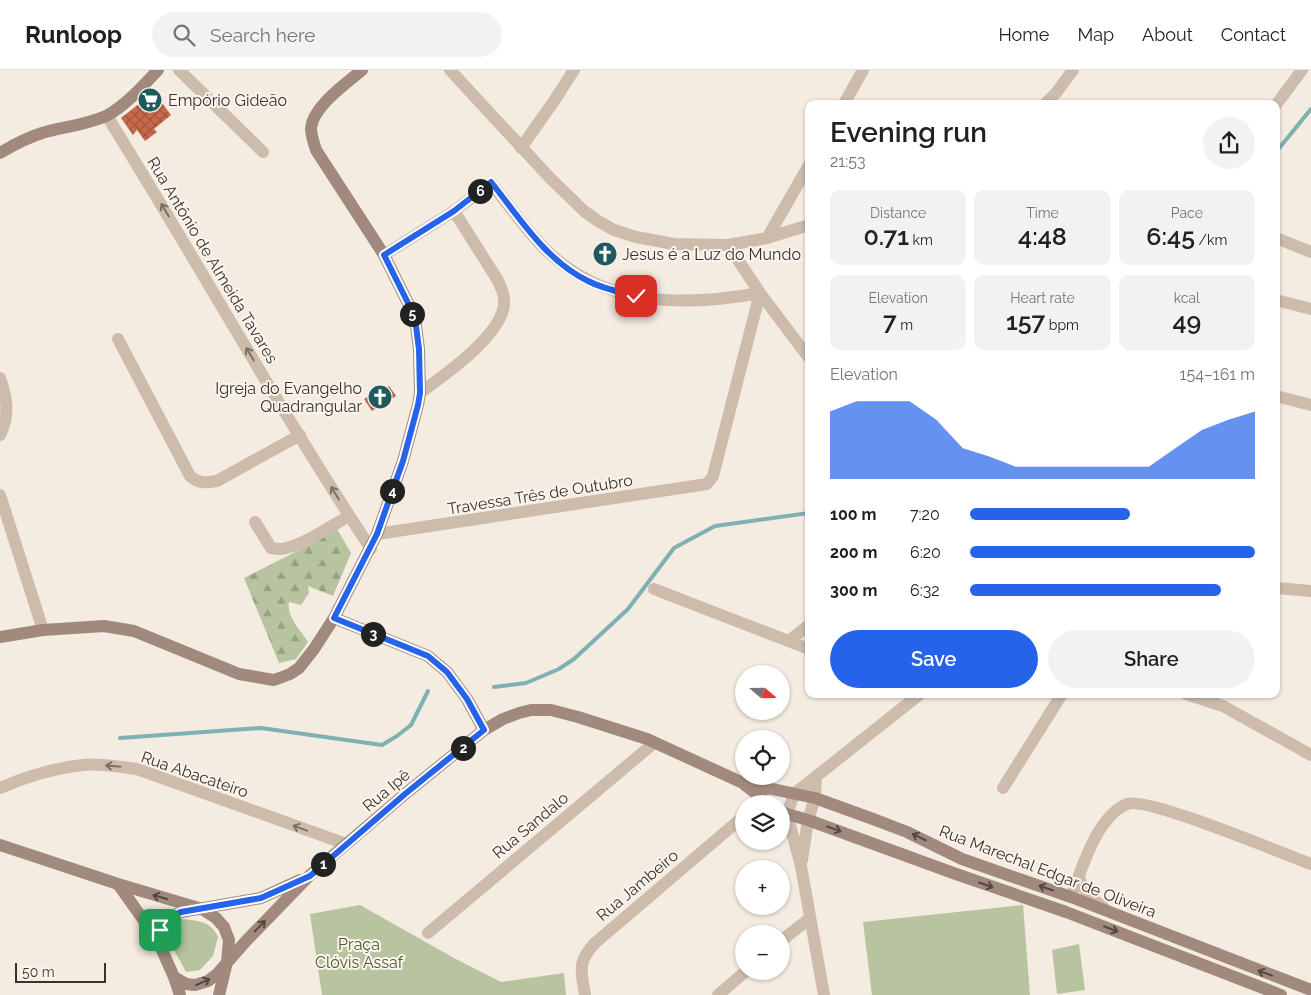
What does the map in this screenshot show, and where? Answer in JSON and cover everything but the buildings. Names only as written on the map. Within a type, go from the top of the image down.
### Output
[{"type":"main road","points":[[0,153],[41,133],[107,116],[158,70]]},
{"type":"main road","points":[[0,637],[43,630],[104,626],[134,631],[239,674],[274,680],[290,674],[299,668],[334,618],[377,534],[403,461],[420,393],[419,349],[416,326],[411,309],[384,255],[316,150],[312,137],[311,126],[316,115],[327,101],[362,70]]},
{"type":"main road","points":[[334,618],[428,656],[447,672],[467,699],[484,730]]},
{"type":"main road","name":"Rua Marechal Edgar de Oliveira","points":[[484,730],[503,719],[531,710],[551,710],[578,716],[654,742],[743,783],[760,795]]},
{"type":"main road","name":"Rua Ipê","points":[[227,962],[310,876],[405,794],[484,730]]},
{"type":"main road","name":"Rua Marechal Edgar de Oliveira","points":[[788,795],[794,794],[815,798],[907,832],[962,859],[1071,897],[1311,990]]},
{"type":"main road","name":"Rua Marechal Edgar de Oliveira","points":[[790,814],[1066,912],[1281,995]]},
{"type":"main road","points":[[1,844],[118,884],[202,908],[216,918],[224,927],[229,940],[227,962],[219,995]]},
{"type":"main road","name":"Rua Ipê","points":[[202,908],[261,898],[310,876]]},
{"type":"main road","points":[[118,884],[157,939],[180,995]]},
{"type":"main road","points":[[157,939],[160,930],[168,918],[181,912],[202,908]]},
{"type":"main road","points":[[174,977],[186,984],[195,985],[208,981],[218,974],[227,962]]},
{"type":"street","points":[[180,70],[263,152]]},
{"type":"street","points":[[450,70],[521,148],[584,211],[614,230],[664,243],[728,245],[767,238],[805,226]]},
{"type":"street","points":[[521,148],[574,70]]},
{"type":"street","points":[[846,100],[863,70]]},
{"type":"street","points":[[1049,100],[1073,70]]},
{"type":"street","points":[[1280,100],[1302,70]]},
{"type":"street","name":"Rua Antônio de Almeida Tavares","points":[[107,116],[166,210],[235,330],[371,549]]},
{"type":"street","points":[[767,238],[805,172]]},
{"type":"street","points":[[384,255],[454,211],[491,182],[544,248],[570,270],[587,281],[636,296],[666,301],[690,302],[760,293]]},
{"type":"street","points":[[420,393],[479,345],[494,328],[501,316],[504,304],[503,290],[454,211]]},
{"type":"street","points":[[1280,240],[1311,252]]},
{"type":"street","points":[[728,245],[760,293],[805,353]]},
{"type":"street","name":"Travessa Três de Outubro","points":[[377,534],[707,484],[713,476],[760,293]]},
{"type":"street","points":[[1280,301],[1311,309]]},
{"type":"street","points":[[118,339],[168,436],[190,476],[196,481],[208,483],[218,481],[300,435]]},
{"type":"street","points":[[0,378],[6,394],[8,409],[5,424],[0,435]]},
{"type":"street","points":[[1280,397],[1311,406]]},
{"type":"street","points":[[0,495],[43,630]]},
{"type":"street","points":[[255,522],[271,548],[279,549],[287,548],[307,539],[349,516]]},
{"type":"street","points":[[1280,588],[1311,591]]},
{"type":"street","points":[[654,589],[805,647]]},
{"type":"street","points":[[790,640],[805,628]]},
{"type":"street","points":[[790,801],[794,794],[915,698]]},
{"type":"street","points":[[1002,788],[1059,698]]},
{"type":"street","points":[[1198,698],[1222,706],[1311,755]]},
{"type":"street","name":"Rua Sandalo","points":[[428,933],[654,742]]},
{"type":"street","name":"Rua Abacateiro","points":[[5,786],[83,765],[137,769],[346,844]]},
{"type":"street","points":[[801,866],[808,820],[815,798],[816,776]]},
{"type":"street","points":[[0,797],[5,786]]},
{"type":"street","points":[[1071,897],[1088,853],[1106,822],[1116,811],[1129,803],[1154,806],[1218,828],[1311,864]]},
{"type":"street","name":"Rua Jambeiro","points":[[585,995],[581,972],[582,960],[586,952],[594,943],[735,824]]},
{"type":"street","points":[[790,831],[801,866],[824,995]]},
{"type":"street","points":[[1079,877],[1081,886],[1088,895],[1108,911]]},
{"type":"street","points":[[790,935],[810,918]]},
{"type":"street","points":[[718,995],[736,980]]},
{"type":"green space","points":[[337,529],[351,553],[333,596],[308,586],[309,593],[301,605],[289,602],[292,618],[308,642],[296,659],[279,663],[244,578]]},
{"type":"green space","name":"Praça Clóvis Assaf","points":[[360,905],[501,982],[564,973],[566,995],[322,995],[310,914]]},
{"type":"green space","points":[[1023,905],[1030,995],[872,995],[863,922]]},
{"type":"green space","points":[[178,919],[206,924],[215,931],[218,937],[213,956],[200,970],[186,972],[166,935],[170,926]]},
{"type":"green space","points":[[1079,944],[1085,990],[1057,994],[1052,950]]},
{"type":"waterway","points":[[1280,147],[1311,109]]},
{"type":"waterway","points":[[494,687],[526,683],[559,669],[574,659],[628,609],[674,548],[715,526],[805,514]]},
{"type":"waterway","points":[[120,738],[261,728],[382,745],[411,725],[428,691]]},
{"type":"place","name":"Empório Gideão","points":[[150,100]]},
{"type":"place","name":"Jesus é a Luz do Mundo","points":[[605,254]]},
{"type":"place","name":"Igreja do Evangelho Quadrangular","points":[[380,397]]},
{"type":"route","points":[[160,930],[168,918],[181,912],[261,898],[310,876],[405,794],[484,730],[467,699],[447,672],[428,656],[334,618],[377,534],[403,461],[420,393],[419,349],[416,326],[411,309],[384,255],[454,211],[491,182],[544,248],[570,270],[587,281],[602,287],[636,296]]}]
